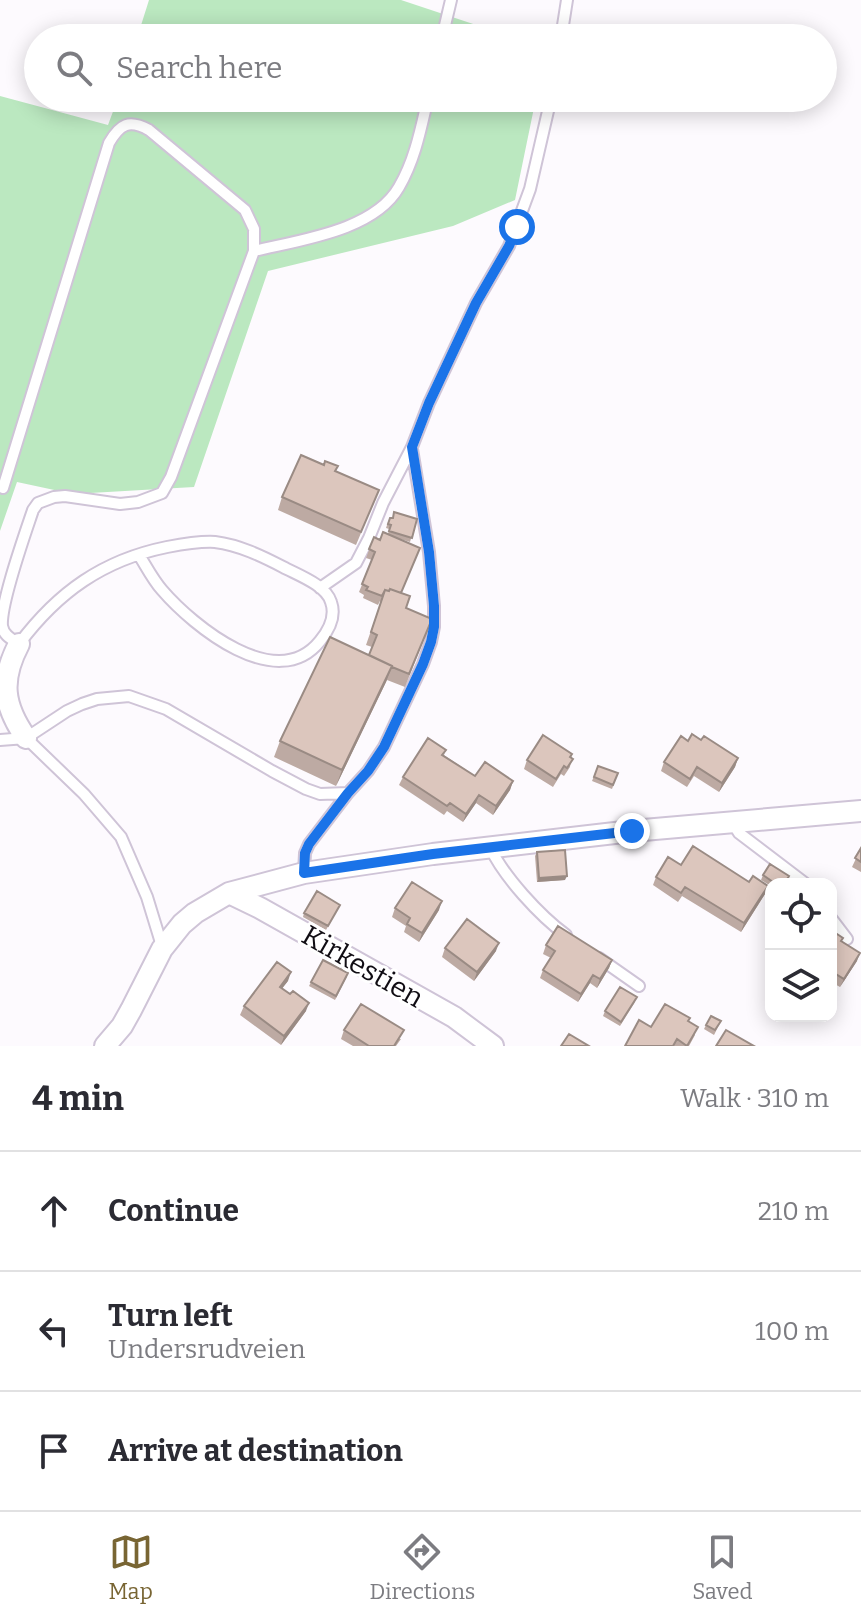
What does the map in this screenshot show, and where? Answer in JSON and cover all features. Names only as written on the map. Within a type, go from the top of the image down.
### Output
[{"type":"street","points":[[19,644],[9,665],[5,694],[15,722],[26,738]]},
{"type":"street","points":[[105,1046],[126,1018],[162,949],[182,924],[229,893],[304,873],[490,847],[861,811]]},
{"type":"street","name":"Kirkestien","points":[[229,893],[454,1017],[493,1046]]},
{"type":"lane","points":[[445,24],[451,0]]},
{"type":"lane","points":[[563,24],[567,0]]},
{"type":"lane","points":[[254,251],[347,227],[388,202],[399,188],[409,165],[425,112]]},
{"type":"lane","points":[[320,588],[356,563],[476,303],[509,246],[532,179],[548,112]]},
{"type":"lane","points":[[3,488],[109,143],[117,130],[127,124],[149,130],[245,210],[254,229],[254,251],[171,477],[162,493],[138,502],[120,504],[65,496],[38,503],[33,510],[3,604],[4,632],[19,644],[38,618],[75,586],[113,564],[139,555],[188,543],[214,542],[257,554],[320,588],[331,600],[332,619],[316,646],[303,655],[288,661],[257,658],[232,648],[181,611],[159,587],[139,555]]},
{"type":"lane","points":[[304,873],[305,853],[309,844],[384,747],[423,664],[434,627],[429,552],[412,447]]},
{"type":"lane","points":[[0,740],[26,738],[82,704],[97,699],[129,696],[166,709],[306,789],[320,794],[348,793]]},
{"type":"lane","points":[[26,738],[84,794],[121,837],[147,897],[162,949]]},
{"type":"lane","points":[[732,822],[739,833],[798,878]]},
{"type":"lane","points":[[490,847],[506,875],[544,915],[574,940]]},
{"type":"lane","points":[[837,926],[847,939]]},
{"type":"lane","points":[[587,950],[639,986]]},
{"type":"green space","points":[[149,0],[401,0],[473,24],[141,24]]},
{"type":"green space","points":[[0,96],[24,102],[24,112],[60,112],[108,125],[113,112],[533,112],[515,200],[453,226],[268,271],[194,487],[73,494],[17,482],[0,531]]},
{"type":"building","points":[[301,455],[324,465],[325,461],[338,466],[335,471],[379,490],[361,532],[282,497]]},
{"type":"building","points":[[394,512],[417,519],[412,538],[389,531],[391,525],[388,524]]},
{"type":"building","points":[[383,532],[420,548],[401,593],[390,589],[385,590],[382,596],[366,590],[368,587],[362,584],[375,552],[369,549],[374,537],[380,540]]},
{"type":"building","points":[[385,590],[410,596],[406,608],[432,619],[409,674],[369,655],[377,635],[371,632]]},
{"type":"building","points":[[330,637],[392,666],[342,770],[280,741]]},
{"type":"building","points":[[692,734],[701,740],[704,736],[738,758],[722,783],[697,767],[690,779],[664,762],[681,736],[688,741]]},
{"type":"building","points":[[543,735],[572,754],[570,757],[573,759],[556,779],[527,760]]},
{"type":"building","points":[[428,738],[446,750],[442,755],[475,776],[485,762],[513,781],[496,806],[479,795],[466,814],[450,803],[447,806],[403,777]]},
{"type":"building","points":[[598,766],[618,773],[613,785],[594,777]]},
{"type":"building","points":[[693,846],[749,882],[753,876],[765,884],[765,891],[744,923],[685,887],[681,893],[656,877],[668,857],[681,865]]},
{"type":"building","points":[[861,848],[861,862],[855,858]]},
{"type":"building","points":[[565,850],[567,876],[539,878],[537,852]]},
{"type":"building","points":[[770,864],[789,876],[767,878],[763,875]]},
{"type":"building","points":[[412,882],[442,901],[422,933],[407,924],[410,918],[395,908]]},
{"type":"building","points":[[317,891],[340,905],[328,926],[304,913]]},
{"type":"building","points":[[467,919],[499,943],[477,972],[445,948]]},
{"type":"building","points":[[558,926],[612,960],[600,979],[593,975],[581,994],[543,970],[555,951],[546,945]]},
{"type":"building","points":[[837,934],[843,938],[841,941],[860,953],[844,979],[837,975]]},
{"type":"building","points":[[323,960],[348,973],[336,996],[311,982]]},
{"type":"building","points":[[277,962],[291,972],[280,987],[290,994],[293,991],[309,1003],[284,1036],[244,1006]]},
{"type":"building","points":[[620,987],[637,997],[621,1022],[605,1011]]},
{"type":"building","points":[[361,1004],[404,1030],[394,1046],[369,1046],[344,1030]]},
{"type":"building","points":[[665,1004],[690,1018],[688,1021],[698,1027],[687,1046],[677,1039],[673,1046],[625,1046],[639,1020],[651,1027]]},
{"type":"building","points":[[711,1016],[721,1021],[715,1030],[706,1025]]},
{"type":"building","points":[[726,1030],[754,1046],[716,1046]]},
{"type":"building","points":[[569,1034],[589,1046],[561,1046]]},
{"type":"route","points":[[517,227],[476,303],[412,447],[429,552],[434,606],[431,642],[384,747],[309,844],[305,853],[304,873],[433,854],[632,831]]}]
